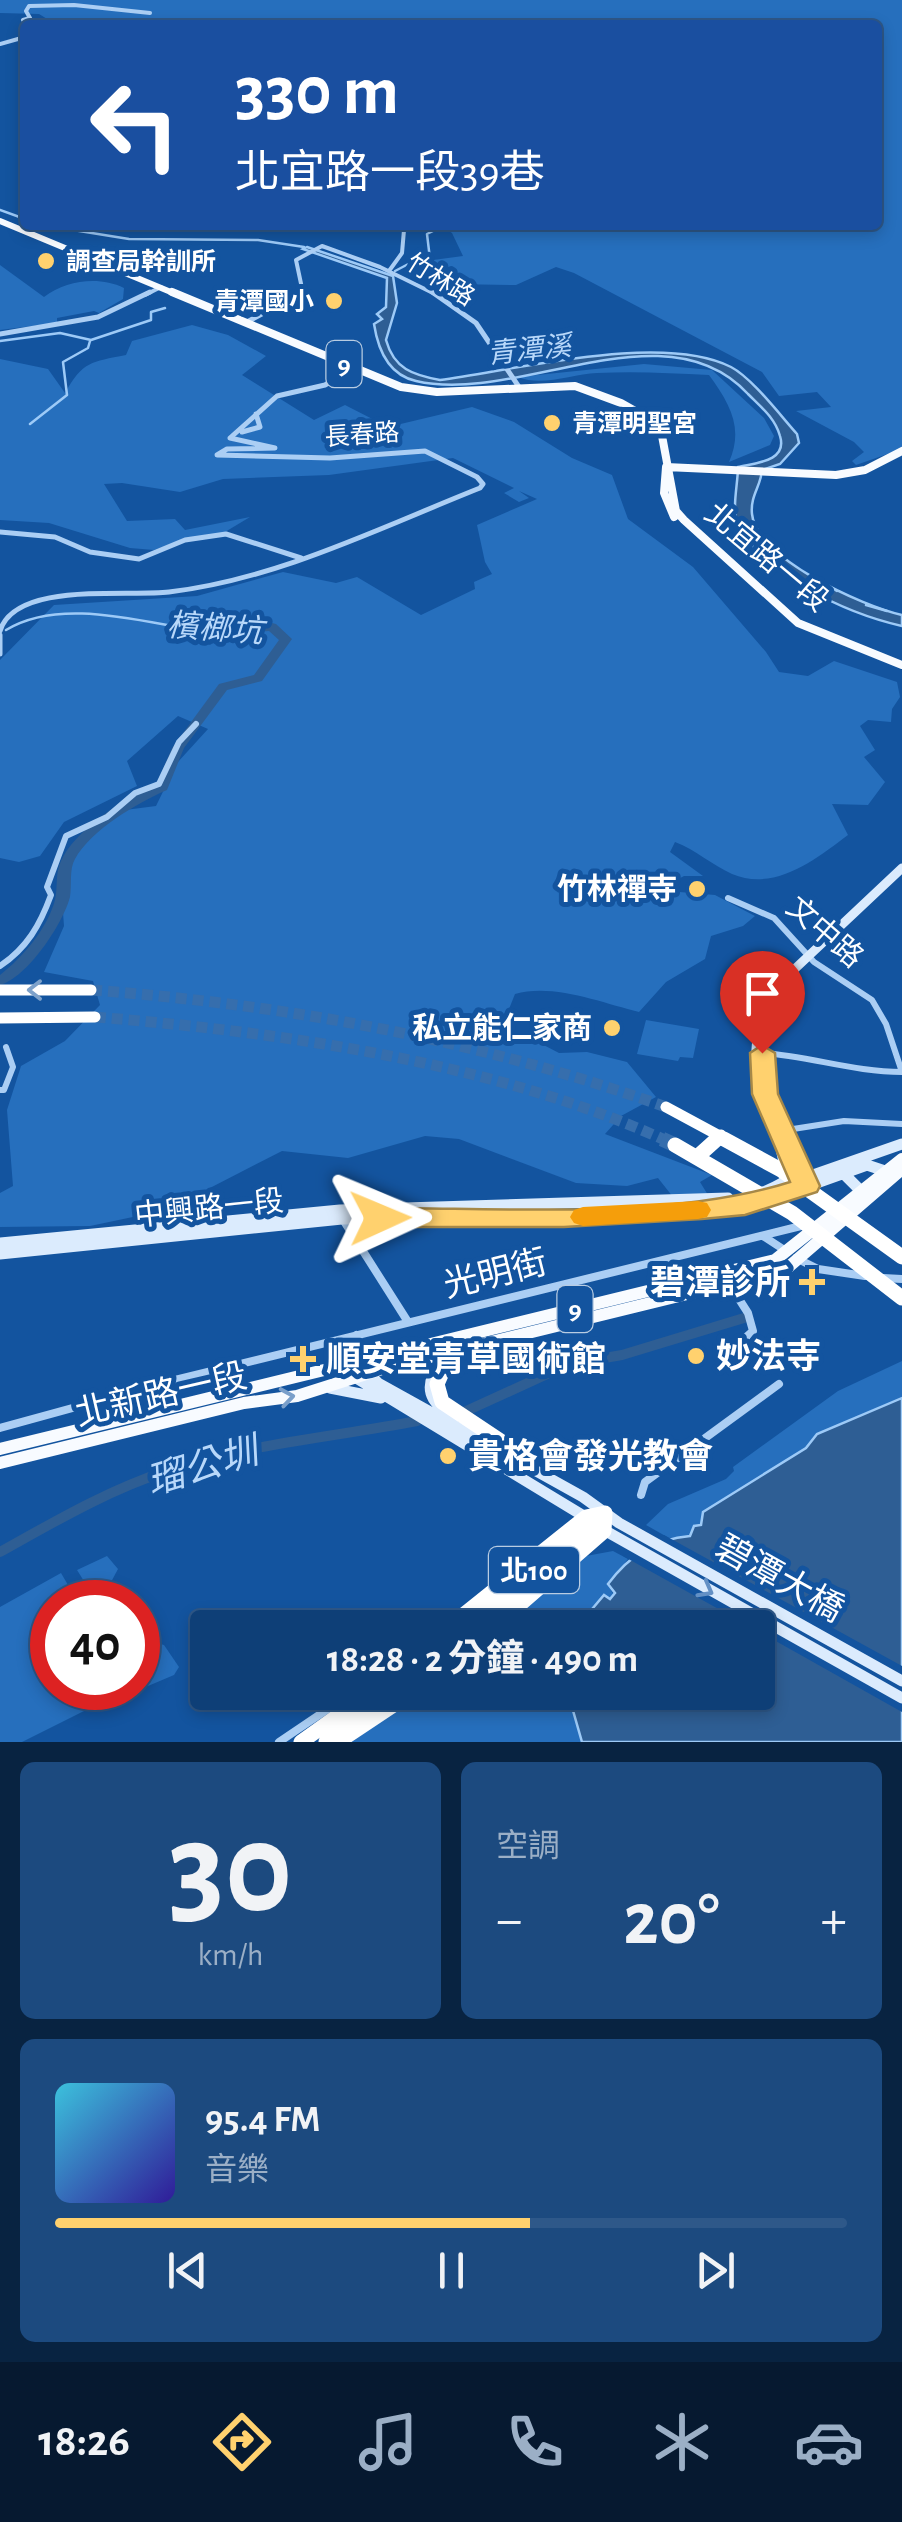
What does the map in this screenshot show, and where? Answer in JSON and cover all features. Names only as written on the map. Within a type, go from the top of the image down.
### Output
[{"type":"highway","points":[[0,990],[91,990]]},
{"type":"highway","points":[[65,1017],[71,990]]},
{"type":"highway","points":[[0,1018],[94,1017]]},
{"type":"highway","points":[[666,1108],[721,1136],[839,1208],[902,1256]]},
{"type":"highway","points":[[697,1156],[721,1136]]},
{"type":"highway","points":[[674,1144],[830,1240],[902,1298]]},
{"type":"highway","points":[[450,1352],[437,1384],[442,1402],[502,1442]]},
{"type":"highway","name":"北100","points":[[472,1610],[597,1521]]},
{"type":"highway","name":"北100","points":[[486,1610],[597,1521]]},
{"type":"highway","name":"北100","points":[[510,1610],[597,1521]]},
{"type":"highway","points":[[499,1610],[523,1591]]},
{"type":"highway","points":[[301,1742],[346,1710]]},
{"type":"highway","points":[[326,1742],[364,1710]]},
{"type":"highway","points":[[345,1737],[376,1710]]},
{"type":"highway","points":[[345,1737],[386,1710]]},
{"type":"main road","name":"9","points":[[33,230],[385,382],[420,391],[516,384],[575,386],[650,416],[660,425],[666,467]]},
{"type":"main road","points":[[666,467],[852,474],[902,451]]},
{"type":"main road","name":"北宜路一段","points":[[666,467],[662,474],[670,513],[787,620],[812,635],[902,668]]},
{"type":"main road","name":"9","points":[[786,1251],[896,1169]]},
{"type":"main road","name":"9","points":[[798,1261],[896,1169]]},
{"type":"main road","name":"北新路一段","points":[[0,1463],[244,1403],[330,1388],[361,1370],[775,1260],[786,1251]]},
{"type":"main road","name":"北新路一段","points":[[0,1449],[346,1365],[361,1370],[450,1352],[785,1270],[798,1261]]},
{"type":"street","points":[[22,20],[30,18],[26,11],[29,6],[74,5],[150,12]]},
{"type":"street","name":"竹林路","points":[[404,230],[404,246],[397,264],[389,271],[472,319],[502,370],[516,384]]},
{"type":"street","points":[[247,322],[303,293],[295,265],[322,246],[389,271]]},
{"type":"street","points":[[0,334],[98,317],[162,287]]},
{"type":"street","name":"長春路","points":[[0,633],[4,618],[36,600],[169,592],[268,572],[474,491],[482,484],[425,451],[330,458],[217,455],[227,449],[275,448],[230,438],[290,390],[325,385],[354,368]]},
{"type":"street","name":"長春路","points":[[236,433],[260,426],[256,414]]},
{"type":"street","points":[[0,532],[55,536],[90,552],[139,560],[185,540],[226,534],[304,558]]},
{"type":"street","points":[[0,633],[0,654]]},
{"type":"street","points":[[0,966],[23,952],[37,932],[36,926],[51,895],[47,887],[66,836],[107,817],[135,793],[160,784],[179,742],[196,724]]},
{"type":"street","points":[[554,1212],[740,1202],[768,1194],[784,1182],[788,1165],[754,1066],[758,1028],[784,980],[902,868]]},
{"type":"street","name":"文中路","points":[[728,898],[769,911],[794,934],[808,955],[875,1003],[902,1072]]},
{"type":"street","points":[[0,1101],[13,1068],[6,1047]]},
{"type":"street","points":[[803,1180],[775,1131],[765,1094],[762,1053],[805,1056],[868,1072],[902,1072]]},
{"type":"street","points":[[775,1131],[844,1121],[902,1124]]},
{"type":"street","name":"中興路一段","points":[[0,1243],[83,1239],[233,1219],[745,1206],[902,1144]]},
{"type":"street","points":[[857,1159],[874,1159],[896,1169]]},
{"type":"street","name":"中興路一段","points":[[803,1180],[866,1164],[896,1169]]},
{"type":"street","points":[[843,1172],[863,1193]]},
{"type":"street","points":[[340,1214],[408,1322]]},
{"type":"street","name":"中興路一段","points":[[0,1254],[340,1214]]},
{"type":"street","name":"光明街","points":[[0,1428],[830,1217]]},
{"type":"street","points":[[762,1236],[798,1261],[818,1268],[902,1279]]},
{"type":"street","points":[[729,1284],[749,1316],[753,1331],[746,1338]]},
{"type":"street","points":[[356,1336],[364,1352],[361,1370],[384,1398]]},
{"type":"street","points":[[450,1352],[429,1384],[433,1402],[477,1440]]},
{"type":"street","points":[[361,1370],[477,1440],[583,1497],[597,1521]]},
{"type":"street","points":[[641,1495],[645,1482],[779,1384]]},
{"type":"street","points":[[330,1388],[384,1398],[597,1521],[629,1528]]},
{"type":"street","name":"碧潭大橋","points":[[597,1521],[621,1542],[902,1698]]},
{"type":"street","name":"碧潭大橋","points":[[629,1528],[902,1680]]},
{"type":"street","points":[[279,1742],[326,1710]]},
{"type":"shaded area","points":[[0,0],[902,0],[902,449],[856,465],[852,461],[864,452],[854,442],[796,411],[831,407],[817,392],[779,396],[762,372],[574,273],[556,267],[516,285],[452,284],[440,291],[428,276],[436,272],[433,260],[463,256],[447,230],[882,230],[882,20],[49,20],[39,14],[0,13]]},
{"type":"shaded area","points":[[307,247],[393,276],[397,303],[386,340],[399,364],[421,376],[440,380],[629,353],[702,357],[731,367],[766,398],[797,434],[799,443],[780,464],[762,470],[752,508],[758,531],[771,547],[814,578],[862,602],[902,615],[902,626],[857,612],[808,589],[785,575],[749,541],[736,515],[738,467],[774,456],[781,445],[780,436],[763,408],[714,369],[675,357],[633,357],[456,385],[416,381],[392,367],[378,343],[374,324],[382,319],[377,314],[386,307],[387,278],[303,249]]},
{"type":"shaded area","points":[[0,265],[44,297],[63,287],[94,281],[124,288],[123,299],[99,313],[0,330]]},
{"type":"shaded area","points":[[192,325],[228,335],[266,356],[242,375],[314,420],[345,405],[388,427],[472,407],[514,422],[572,458],[612,475],[628,519],[693,567],[779,672],[808,676],[834,661],[897,682],[900,697],[892,709],[891,722],[868,720],[860,726],[875,750],[864,757],[885,782],[868,805],[832,804],[848,835],[835,845],[793,871],[748,879],[675,842],[670,852],[703,876],[684,876],[665,886],[668,891],[715,895],[755,916],[743,926],[711,936],[705,959],[666,982],[639,1012],[577,996],[530,991],[515,994],[503,1024],[559,1053],[587,1052],[627,1062],[656,1097],[621,1116],[605,1134],[712,1175],[700,1182],[708,1195],[673,1197],[658,1178],[627,1186],[576,1183],[459,1139],[425,1136],[348,1158],[282,1151],[206,1190],[185,1206],[90,1226],[0,1227],[0,1193],[13,1186],[7,1110],[21,1066],[65,1041],[100,1005],[93,981],[44,972],[64,926],[62,899],[69,849],[125,810],[156,806],[177,763],[208,729],[178,716],[127,761],[137,786],[64,822],[40,856],[19,862],[0,858],[0,660],[54,605],[197,596],[283,572],[336,583],[357,577],[421,615],[475,589],[474,582],[492,574],[485,562],[477,525],[537,499],[519,491],[529,498],[519,502],[504,493],[514,488],[453,458],[329,475],[223,479],[180,492],[104,484],[127,521],[175,519],[185,530],[250,517],[220,535],[185,539],[154,550],[130,548],[49,523],[0,520],[0,359],[48,369],[65,393],[83,369],[126,355],[132,341]]},
{"type":"shaded area","points":[[644,364],[712,370],[764,418],[774,436],[770,445],[729,462],[735,427],[723,396],[709,375],[611,372],[537,381],[518,377]]},
{"type":"shaded area","points":[[646,1020],[699,1029],[693,1058],[680,1057],[678,1061],[637,1054]]},
{"type":"shaded area","points":[[902,1361],[902,1398],[817,1434],[806,1448],[749,1487],[730,1494],[701,1525],[694,1526],[690,1536],[669,1538],[646,1525],[668,1504],[726,1479],[733,1467],[838,1391]]},
{"type":"shaded area","points":[[902,1398],[902,1742],[582,1742],[573,1710],[775,1710],[775,1610],[591,1610],[604,1595],[610,1599],[615,1593],[608,1584],[634,1557],[654,1545],[690,1536],[694,1526],[701,1525],[703,1512],[806,1448],[817,1434]]},
{"type":"shaded area","points":[[613,1551],[628,1559],[608,1584],[615,1598],[605,1610],[522,1610],[586,1556]]},
{"type":"shaded area","points":[[107,1556],[118,1569],[112,1580],[83,1580],[77,1570]]},
{"type":"shaded area","points":[[30,1590],[30,1710],[86,1710],[22,1742],[0,1742],[0,1607]]},
{"type":"shaded area","points":[[160,1644],[179,1667],[174,1675],[160,1681]]},
{"type":"shaded area","points":[[396,1710],[573,1710],[582,1742],[352,1742]]},
{"type":"pier","points":[[664,1535],[902,1666],[902,1712],[775,1641],[775,1610],[720,1610],[623,1556]]},
{"type":"waterway","name":"青潭溪","points":[[0,210],[20,217]]},
{"type":"waterway","name":"青潭溪","points":[[73,230],[129,239],[258,240],[304,247]]},
{"type":"waterway","points":[[395,271],[416,260],[430,259],[427,234],[435,230]]},
{"type":"waterway","points":[[0,341],[60,333],[91,340],[151,320],[151,312],[165,308]]},
{"type":"waterway","points":[[30,424],[67,395],[63,362],[88,348],[90,341]]},
{"type":"waterway","name":"青潭溪","points":[[822,583],[837,591]]},
{"type":"waterway","name":"青潭溪","points":[[866,605],[887,611]]},
{"type":"waterway","name":"檳榔坑","points":[[6,630],[27,620],[76,613],[201,631]]},
{"type":"waterway","name":"檳榔坑","points":[[71,856],[112,816],[162,787],[178,748],[223,687],[258,678],[286,639],[272,627],[201,631]]},
{"type":"waterway","name":"檳榔坑","points":[[1,981],[28,957],[46,933],[59,909],[68,860]]},
{"type":"waterway","name":"瑠公圳","points":[[464,1412],[569,1364],[622,1355],[744,1318]]},
{"type":"waterway","name":"瑠公圳","points":[[0,1552],[102,1497],[167,1471],[260,1448],[417,1421]]},
{"type":"tunnel","points":[[91,990],[238,1005],[382,1029],[525,1063],[666,1107]]},
{"type":"tunnel","points":[[95,1017],[239,1032],[387,1055],[532,1091],[667,1141]]},
{"type":"tunnel","points":[[662,1139],[675,1145]]},
{"type":"tunnel","points":[[502,1442],[539,1467]]},
{"type":"tunnel","points":[[523,1591],[551,1568]]},
{"type":"slow traffic","points":[[583,1217],[698,1210]]},
{"type":"place","name":"調查局幹訓所","points":[[46,261]]},
{"type":"place","name":"青潭國小","points":[[334,301]]},
{"type":"place","name":"青潭明聖宮","points":[[552,423]]},
{"type":"place","name":"竹林禪寺","points":[[697,889]]},
{"type":"place","name":"私立能仁家商","points":[[612,1028]]},
{"type":"place","name":"碧潭診所","points":[[812,1282]]},
{"type":"place","name":"妙法寺","points":[[696,1356]]},
{"type":"place","name":"順安堂青草國術館","points":[[303,1359]]},
{"type":"place","name":"貴格會發光教會","points":[[448,1456]]},
{"type":"route","points":[[380,1218],[564,1218],[702,1210],[745,1206],[807,1186],[765,1094],[762,1053]]}]
